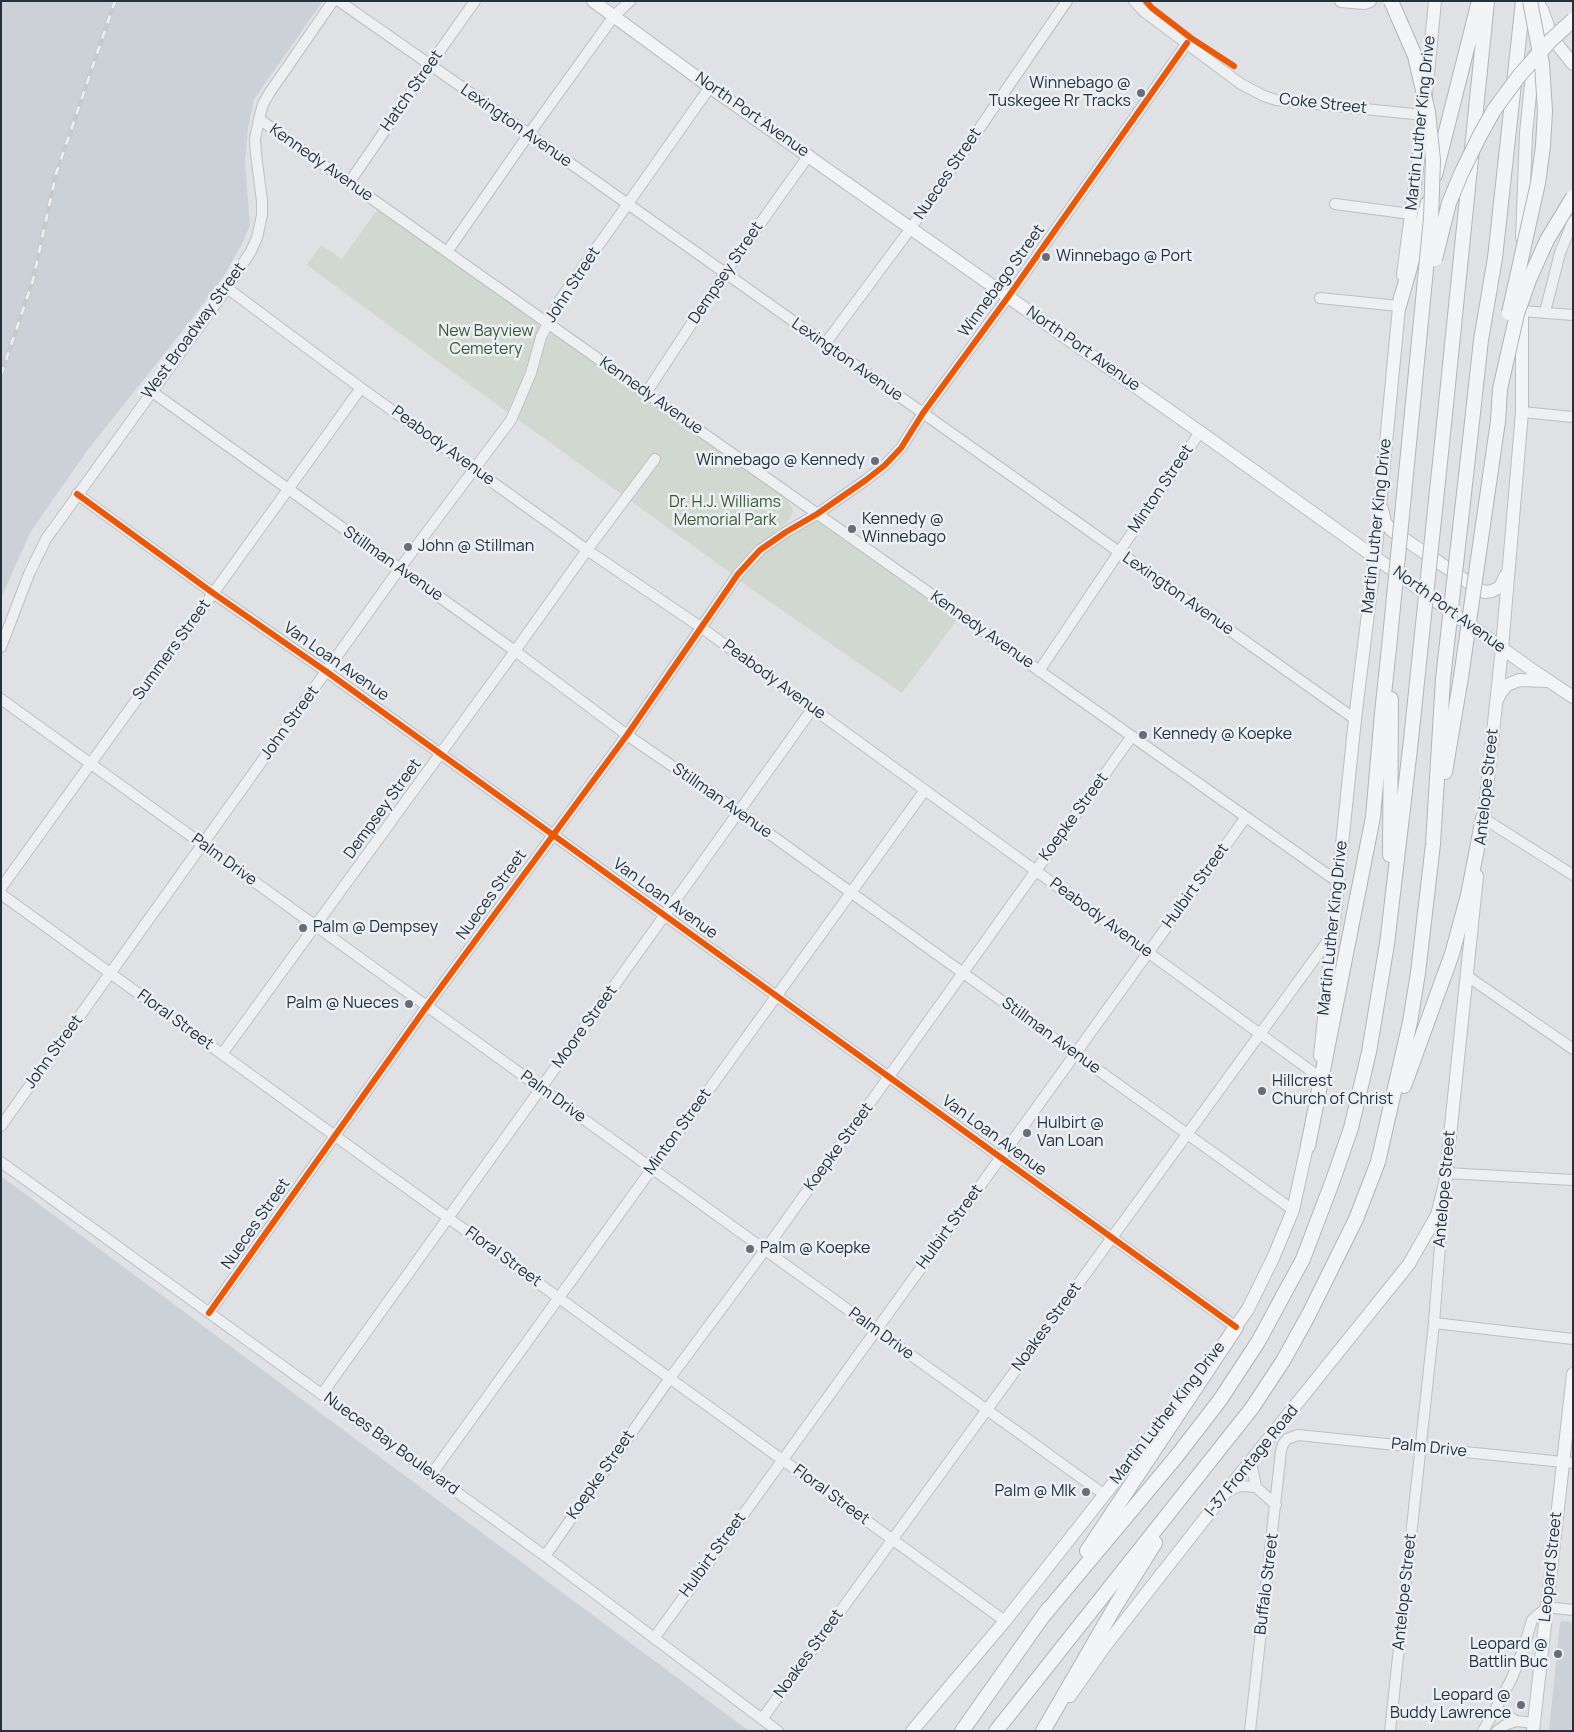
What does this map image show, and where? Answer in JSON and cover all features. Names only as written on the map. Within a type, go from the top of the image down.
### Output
[{"type":"highway","points":[[1308,1146],[1373,817],[1431,218],[1433,160],[1428,112],[1414,56],[1391,1]]},
{"type":"highway","points":[[1399,306],[1424,218],[1479,1]]},
{"type":"highway","points":[[1044,1615],[1176,1457],[1220,1400],[1258,1342],[1303,1259],[1333,1180],[1353,1119],[1370,1052],[1387,944],[1404,807],[1487,1]]},
{"type":"highway","points":[[1378,1162],[1410,1022],[1418,973],[1432,844],[1443,679],[1481,340],[1495,258],[1523,1]]},
{"type":"highway","points":[[1432,844],[1461,677],[1498,421],[1506,330],[1538,183],[1543,146],[1545,111],[1542,64],[1530,1]]},
{"type":"highway","points":[[1420,338],[1439,239],[1449,203],[1478,137],[1494,110],[1514,83],[1550,41],[1573,20]]},
{"type":"highway","points":[[1500,389],[1518,314],[1529,280],[1547,240],[1573,197]]},
{"type":"highway","points":[[1389,648],[1391,700],[1390,908]]},
{"type":"highway","points":[[996,1731],[1224,1444],[1252,1408],[1284,1361],[1356,1219],[1378,1162],[1452,954],[1468,895],[1484,818]]},
{"type":"highway","points":[[962,1731],[1044,1615],[1236,1327]]},
{"type":"highway","points":[[1044,1731],[1141,1564],[1224,1444]]},
{"type":"main road","name":"North Port Avenue","points":[[593,1],[710,87],[809,155],[1573,697]]},
{"type":"main road","points":[[1341,1],[1364,3],[1370,1]]},
{"type":"main road","name":"Martin Luther King Drive","points":[[912,1731],[1005,1621],[1236,1327],[1258,1291],[1293,1210],[1308,1146],[1318,1076],[1355,719],[1375,557],[1399,306],[1424,115],[1435,1]]},
{"type":"main road","points":[[1540,1],[1543,16],[1552,38],[1557,47],[1573,64]]},
{"type":"main road","name":"Antelope Street","points":[[1445,1179],[1502,648],[1522,412],[1521,267],[1526,133],[1540,1]]},
{"type":"main road","points":[[1381,494],[1385,522],[1391,530],[1475,587],[1484,592],[1492,591],[1500,587],[1508,572]]},
{"type":"main road","points":[[1495,704],[1507,685],[1527,680],[1548,681]]},
{"type":"main road","name":"I-37 Frontage Road","points":[[1044,1731],[1105,1646],[1226,1492],[1410,1264],[1437,1215],[1445,1179]]},
{"type":"main road","name":"Leopard Street","points":[[1534,1727],[1547,1607],[1568,1462],[1573,1374]]},
{"type":"street","name":"West Broadway Street","points":[[1,647],[29,574],[46,539],[251,251],[257,238],[262,215],[255,139],[259,119],[270,92],[333,1]]},
{"type":"street","name":"Lexington Avenue","points":[[339,1],[1355,719]]},
{"type":"street","name":"Hatch Street","points":[[349,183],[476,1]]},
{"type":"street","points":[[447,252],[528,134],[614,16],[630,1]]},
{"type":"street","name":"Nueces Street","points":[[825,344],[911,228],[1066,1]]},
{"type":"street","name":"Coke Street","points":[[1134,1],[1143,11],[1241,84],[1264,96],[1276,100],[1424,115]]},
{"type":"street","name":"Winnebago Street","points":[[817,514],[885,465],[901,448],[923,413],[1008,297],[1187,43]]},
{"type":"street","name":"John Street","points":[[1,1126],[400,568],[511,420],[531,373],[547,322],[560,300],[710,87]]},
{"type":"street","name":"Kennedy Avenue","points":[[259,119],[1338,882]]},
{"type":"street","name":"Dempsey Street","points":[[646,393],[725,273],[809,155]]},
{"type":"street","points":[[1335,204],[1411,214]]},
{"type":"street","points":[[1545,312],[1555,269],[1572,224]]},
{"type":"street","name":"Peabody Avenue","points":[[226,288],[361,388],[587,550],[702,628],[1318,1076]]},
{"type":"street","points":[[1320,298],[1399,306]]},
{"type":"street","points":[[1522,311],[1573,315]]},
{"type":"street","name":"Summers Street","points":[[1,888],[361,388]]},
{"type":"street","name":"Stillman Avenue","points":[[151,391],[287,490],[515,651],[627,735],[739,812],[1293,1210]]},
{"type":"street","points":[[1522,412],[1573,417]]},
{"type":"street","name":"Minton Street","points":[[1039,671],[1200,432]]},
{"type":"street","name":"Dempsey Street","points":[[222,1054],[655,459]]},
{"type":"street","name":"Van Loan Avenue","points":[[77,494],[1236,1327]]},
{"type":"street","name":"Nueces Street","points":[[209,1313],[427,1006],[627,735],[738,574],[760,550],[817,514]]},
{"type":"street","name":"Palm Drive","points":[[1,699],[1105,1495]]},
{"type":"street","name":"Moore Street","points":[[322,1394],[812,708]]},
{"type":"street","name":"Koepke Street","points":[[544,1556],[670,1378],[765,1250],[964,973],[1035,870],[1132,736]]},
{"type":"street","name":"Minton Street","points":[[431,1475],[925,790]]},
{"type":"street","name":"Hulbirt Street","points":[[655,1637],[1246,817]]},
{"type":"street","points":[[1484,818],[1573,875]]},
{"type":"street","name":"Floral Street","points":[[1,894],[1005,1621]]},
{"type":"street","name":"Noakes Street","points":[[762,1719],[1332,935]]},
{"type":"street","points":[[1467,976],[1573,1048]]},
{"type":"street","name":"Nueces Bay Boulevard","points":[[1,1162],[655,1637],[778,1731]]},
{"type":"street","points":[[1445,1179],[1573,1180]]},
{"type":"street","name":"Antelope Street","points":[[1390,1731],[1434,1323],[1445,1179]]},
{"type":"street","points":[[1434,1323],[1573,1339]]},
{"type":"street","name":"Palm Drive","points":[[1287,1440],[1298,1435],[1568,1462]]},
{"type":"street","name":"Buffalo Street","points":[[1250,1731],[1281,1451],[1283,1444],[1287,1440]]},
{"type":"street","points":[[1251,1462],[1256,1487],[1276,1505]]},
{"type":"street","points":[[1226,1492],[1239,1486],[1256,1487]]},
{"type":"street","points":[[1482,1731],[1512,1678],[1532,1620],[1547,1607],[1573,1610]]},
{"type":"street","points":[[1495,1711],[1534,1727]]},
{"type":"street","points":[[1495,1711],[1498,1730],[1516,1721]]},
{"type":"shaded area","points":[[1,1],[323,1],[254,99],[248,128],[245,163],[250,225],[241,246],[223,277],[87,451],[31,531],[1,598]]},
{"type":"shaded area","points":[[1,1176],[749,1731],[1,1731]]},
{"type":"shaded area","points":[[1562,1621],[1573,1622],[1573,1731],[1549,1731],[1560,1623]]},
{"type":"green space","name":"New Bayview Cemetery","points":[[378,209],[538,323],[539,327],[522,380],[507,412],[307,265],[321,245],[342,259]]},
{"type":"green space","name":"Dr. H.J. Williams Memorial Park","points":[[551,334],[787,498],[793,510],[790,519],[753,550],[732,574],[516,418],[528,395],[547,338]]},
{"type":"green space","points":[[815,520],[957,620],[902,693],[740,581],[757,560],[772,546]]},
{"type":"railway","points":[[1,375],[33,280],[56,174],[115,1]]},
{"type":"cycle path","points":[[1146,1],[1152,8],[1191,38],[1234,66]]},
{"type":"cycle path","points":[[209,1313],[427,1006],[627,735],[738,574],[760,550],[866,480],[885,465],[901,448],[923,413],[1008,297],[1187,43]]},
{"type":"cycle path","points":[[77,494],[1236,1327]]},
{"type":"place","name":"Winnebago @ Tuskegee Rr Tracks","points":[[1141,93]]},
{"type":"place","name":"Winnebago @ Port","points":[[1046,257]]},
{"type":"place","name":"Winnebago @ Kennedy","points":[[875,461]]},
{"type":"place","name":"Kennedy @ Winnebago","points":[[852,529]]},
{"type":"place","name":"John @ Stillman","points":[[408,547]]},
{"type":"place","name":"Kennedy @ Koepke","points":[[1143,735]]},
{"type":"place","name":"Palm @ Dempsey","points":[[303,928]]},
{"type":"place","name":"Palm @ Nueces","points":[[409,1004]]},
{"type":"place","name":"Hillcrest Church of Christ","points":[[1262,1091]]},
{"type":"place","name":"Hulbirt @ Van Loan","points":[[1027,1133]]},
{"type":"place","name":"Palm @ Koepke","points":[[750,1249]]},
{"type":"place","name":"Palm @ Mlk","points":[[1086,1492]]},
{"type":"place","name":"Leopard @ Battlin Buc","points":[[1558,1654]]},
{"type":"place","name":"Leopard @ Buddy Lawrence","points":[[1521,1705]]}]
